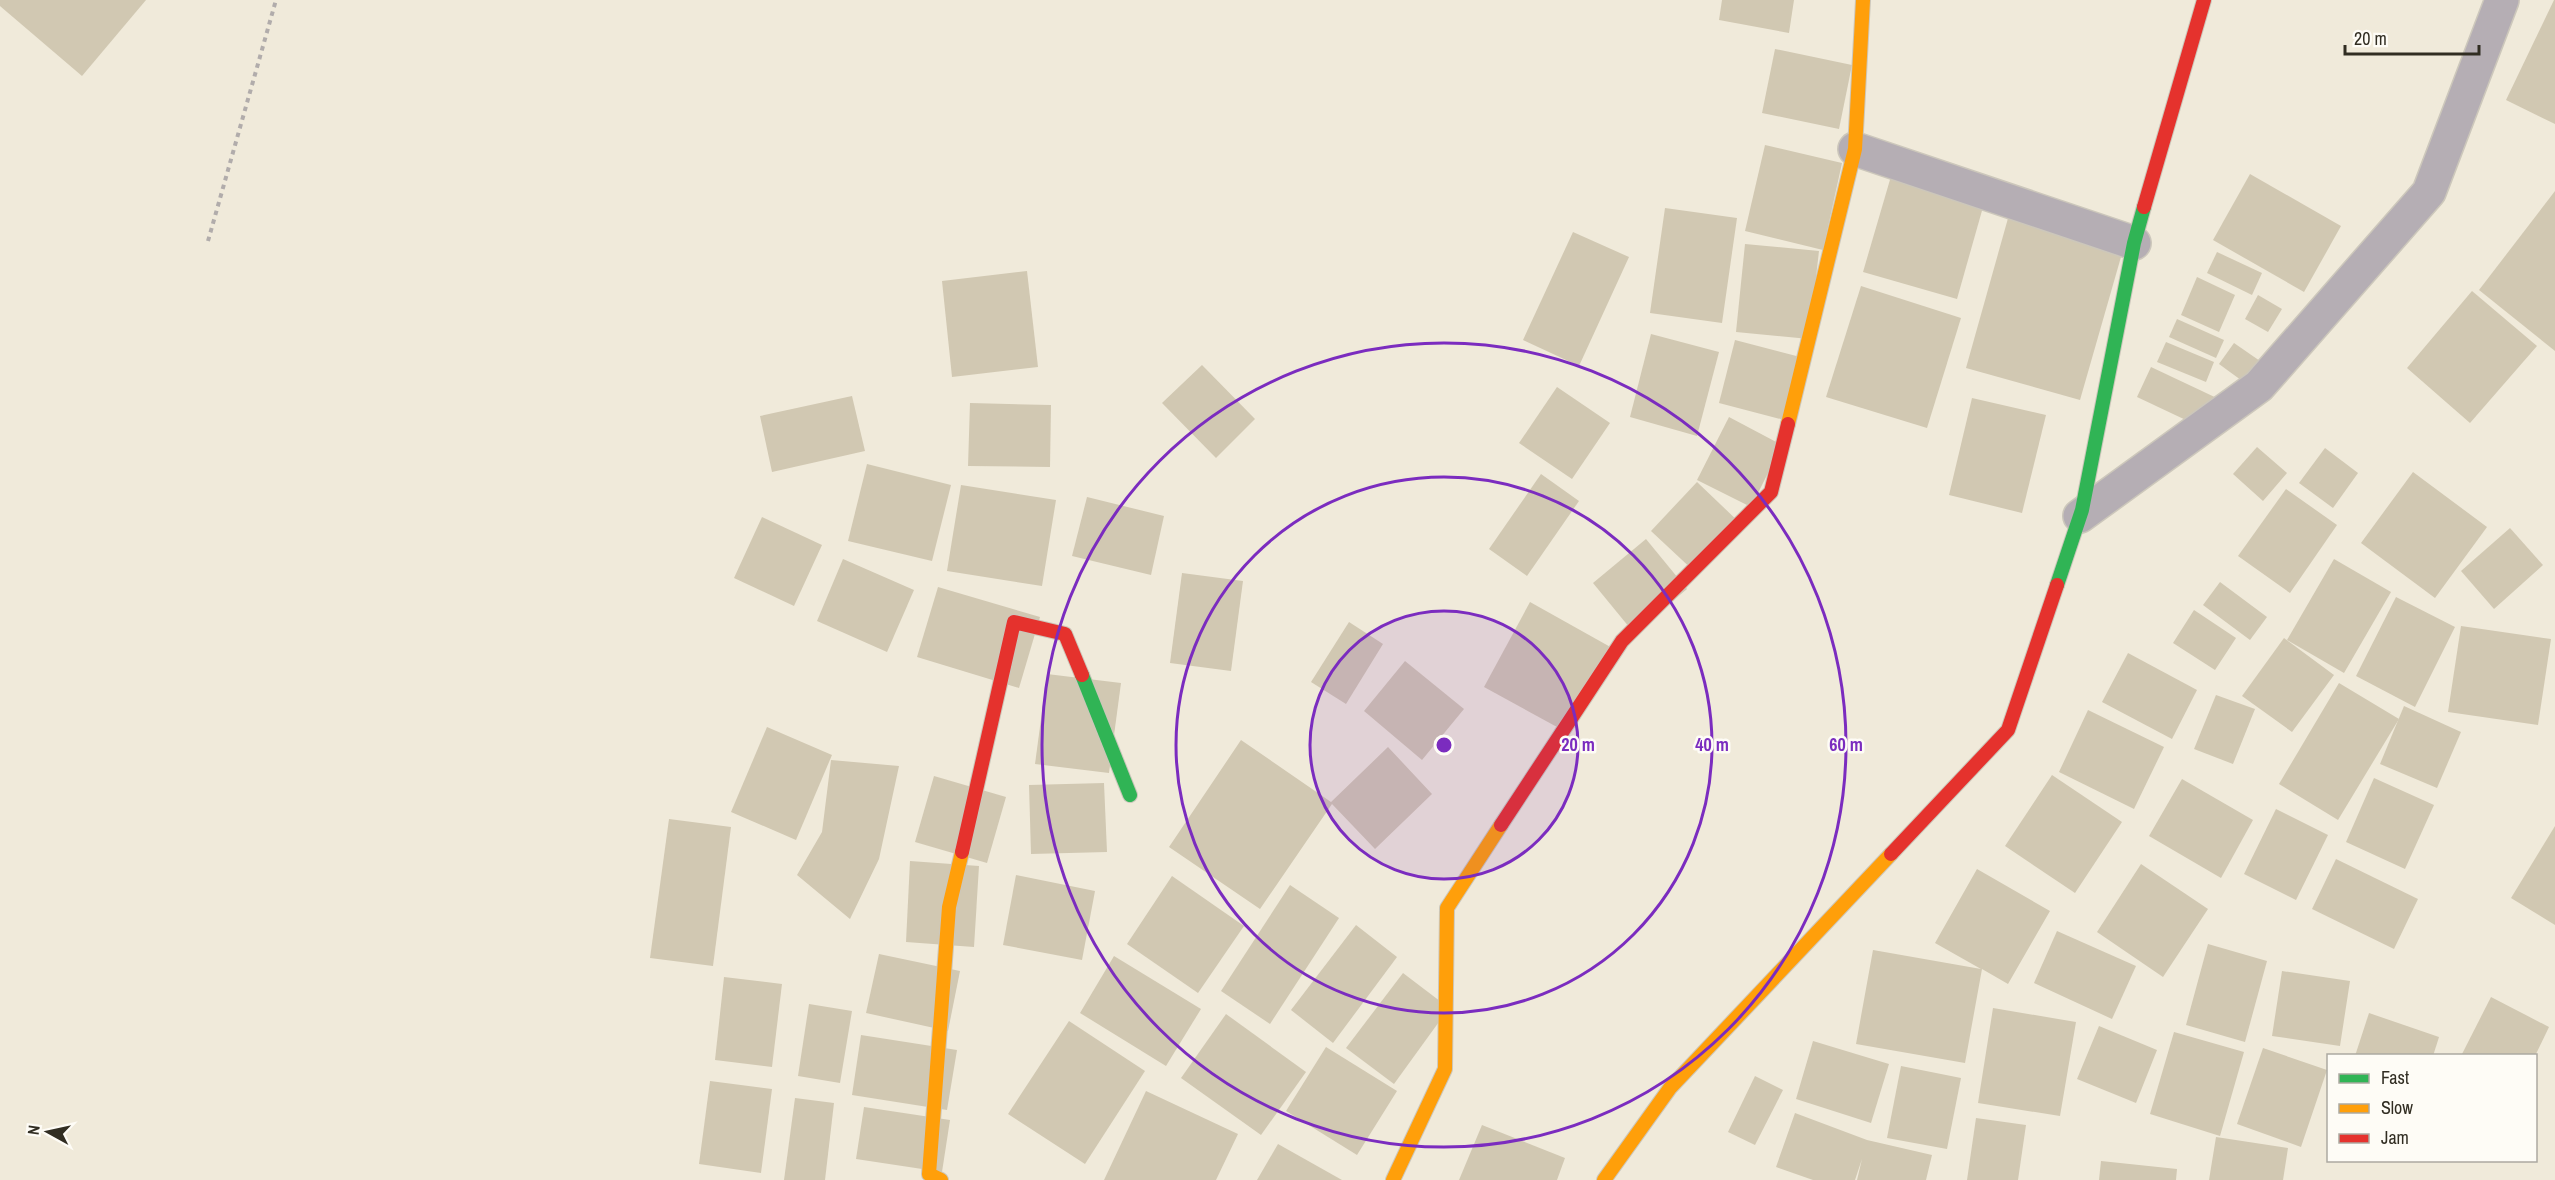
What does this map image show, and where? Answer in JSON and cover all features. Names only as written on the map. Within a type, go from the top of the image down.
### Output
[{"type":"street","points":[[1393,1180],[1445,1069],[1447,908],[1622,641],[1771,492],[1855,149],[1863,0]]},
{"type":"street","points":[[1604,1180],[1670,1088],[2008,730],[2080,516],[2134,243],[2204,0]]},
{"type":"street","points":[[2080,516],[2259,386],[2428,192],[2502,0]]},
{"type":"street","points":[[1855,149],[2134,243]]},
{"type":"street","points":[[941,1180],[929,1174],[949,907],[1014,622],[1065,634],[1130,795]]},
{"type":"path","points":[[208,241],[276,0]]},
{"type":"building","points":[[0,0],[146,0],[82,76],[0,6]]},
{"type":"building","points":[[1722,0],[1794,0],[1789,33],[1719,20]]},
{"type":"building","points":[[2555,0],[2555,124],[2506,100]]},
{"type":"building","points":[[1775,49],[1852,65],[1839,129],[1762,113]]},
{"type":"building","points":[[1765,145],[1842,163],[1823,250],[1745,231]]},
{"type":"building","points":[[1894,166],[1987,193],[1957,299],[1863,272]]},
{"type":"building","points":[[2250,174],[2341,226],[2304,292],[2213,240]]},
{"type":"building","points":[[2555,191],[2555,351],[2479,290]]},
{"type":"building","points":[[2012,204],[2127,236],[2080,400],[1966,368]]},
{"type":"building","points":[[1665,208],[1737,218],[1722,323],[1650,313]]},
{"type":"building","points":[[1573,232],[1629,257],[1579,366],[1523,340]]},
{"type":"building","points":[[1745,244],[1819,251],[1809,339],[1736,332]]},
{"type":"building","points":[[2217,252],[2262,273],[2252,295],[2207,273]]},
{"type":"building","points":[[1027,271],[1038,367],[952,377],[942,281]]},
{"type":"building","points":[[2197,277],[2235,295],[2219,332],[2181,315]]},
{"type":"building","points":[[1861,286],[1961,318],[1927,428],[1826,397]]},
{"type":"building","points":[[2472,291],[2537,346],[2470,423],[2407,368]]},
{"type":"building","points":[[2258,295],[2282,309],[2268,332],[2245,319]]},
{"type":"building","points":[[2177,319],[2224,340],[2216,358],[2169,337]]},
{"type":"building","points":[[1651,334],[1719,352],[1697,436],[1630,417]]},
{"type":"building","points":[[1735,340],[1808,359],[1792,422],[1719,403]]},
{"type":"building","points":[[2166,342],[2214,362],[2206,382],[2157,362]]},
{"type":"building","points":[[2234,343],[2260,361],[2245,383],[2219,364]]},
{"type":"building","points":[[1202,365],[1255,419],[1216,458],[1162,403]]},
{"type":"building","points":[[2151,367],[2221,400],[2207,430],[2137,397]]},
{"type":"building","points":[[1557,387],[1610,423],[1572,479],[1519,443]]},
{"type":"building","points":[[852,396],[865,451],[772,472],[760,416]]},
{"type":"building","points":[[1972,398],[2046,415],[2022,513],[1949,495]]},
{"type":"building","points":[[970,403],[1051,405],[1050,467],[968,466]]},
{"type":"building","points":[[1729,417],[1782,445],[1751,507],[1697,480]]},
{"type":"building","points":[[2257,447],[2287,473],[2263,501],[2233,474]]},
{"type":"building","points":[[2325,448],[2358,473],[2333,508],[2299,483]]},
{"type":"building","points":[[867,464],[951,485],[932,561],[848,541]]},
{"type":"building","points":[[2413,472],[2487,527],[2435,598],[2361,543]]},
{"type":"building","points":[[1541,474],[1579,501],[1527,576],[1489,549]]},
{"type":"building","points":[[1697,482],[1742,525],[1696,573],[1651,531]]},
{"type":"building","points":[[961,485],[1056,500],[1042,586],[947,571]]},
{"type":"building","points":[[2286,489],[2337,525],[2290,593],[2238,556]]},
{"type":"building","points":[[1087,497],[1164,516],[1151,575],[1072,556]]},
{"type":"building","points":[[762,517],[822,545],[794,606],[734,578]]},
{"type":"building","points":[[2510,528],[2543,565],[2494,609],[2461,571]]},
{"type":"building","points":[[1646,539],[1687,589],[1634,633],[1593,583]]},
{"type":"building","points":[[843,559],[914,590],[887,652],[817,621]]},
{"type":"building","points":[[2334,559],[2391,592],[2344,673],[2287,640]]},
{"type":"building","points":[[1182,573],[1243,581],[1231,671],[1170,663]]},
{"type":"building","points":[[2220,582],[2267,617],[2250,640],[2203,605]]},
{"type":"building","points":[[938,587],[1040,617],[1019,688],[917,657]]},
{"type":"building","points":[[2396,597],[2455,627],[2415,707],[2356,676]]},
{"type":"building","points":[[1530,602],[1614,649],[1568,733],[1484,687]]},
{"type":"building","points":[[2194,610],[2236,638],[2215,670],[2173,643]]},
{"type":"building","points":[[1349,622],[1383,644],[1346,704],[1311,682]]},
{"type":"building","points":[[2461,626],[2551,639],[2538,725],[2448,712]]},
{"type":"building","points":[[2284,638],[2334,675],[2292,732],[2242,696]]},
{"type":"building","points":[[2128,653],[2197,690],[2172,739],[2102,702]]},
{"type":"building","points":[[1405,661],[1464,709],[1422,760],[1364,711]]},
{"type":"building","points":[[1047,674],[1121,683],[1109,773],[1035,764]]},
{"type":"building","points":[[2339,683],[2399,719],[2338,820],[2279,784]]},
{"type":"building","points":[[2216,695],[2255,709],[2233,764],[2194,749]]},
{"type":"building","points":[[2404,706],[2461,732],[2437,788],[2380,764]]},
{"type":"building","points":[[2088,710],[2164,747],[2134,809],[2059,772]]},
{"type":"building","points":[[767,727],[832,755],[796,840],[731,812]]},
{"type":"building","points":[[1241,740],[1331,802],[1388,747],[1432,794],[1375,849],[1332,804],[1260,909],[1169,847]]},
{"type":"building","points":[[831,760],[899,766],[879,859],[850,919],[797,875],[822,832]]},
{"type":"building","points":[[2052,775],[2122,822],[2075,893],[2005,846]]},
{"type":"building","points":[[934,776],[1006,797],[987,863],[915,842]]},
{"type":"building","points":[[2374,778],[2434,805],[2405,869],[2346,842]]},
{"type":"building","points":[[2182,779],[2253,820],[2221,878],[2149,836]]},
{"type":"building","points":[[1104,783],[1107,852],[1031,854],[1029,785]]},
{"type":"building","points":[[2276,809],[2328,835],[2296,900],[2244,874]]},
{"type":"building","points":[[669,819],[731,827],[713,966],[650,958]]},
{"type":"building","points":[[2555,826],[2555,925],[2511,898]]},
{"type":"building","points":[[2336,859],[2418,899],[2394,949],[2312,909]]},
{"type":"building","points":[[910,861],[979,866],[974,947],[906,942]]},
{"type":"building","points":[[2141,864],[2208,909],[2163,977],[2097,932]]},
{"type":"building","points":[[1977,869],[2050,911],[2008,984],[1982,969],[1965,1063],[1856,1044],[1873,950],[1981,969],[1935,943]]},
{"type":"building","points":[[1016,875],[1095,891],[1082,960],[1003,945]]},
{"type":"building","points":[[1172,876],[1244,926],[1198,993],[1127,944]]},
{"type":"building","points":[[1290,885],[1339,918],[1270,1024],[1221,991]]},
{"type":"building","points":[[1356,925],[1397,957],[1333,1043],[1291,1010]]},
{"type":"building","points":[[2057,931],[2136,966],[2112,1019],[2034,983]]},
{"type":"building","points":[[2208,944],[2267,961],[2245,1042],[2186,1025]]},
{"type":"building","points":[[879,954],[960,971],[948,1031],[866,1013]]},
{"type":"building","points":[[1114,956],[1201,1009],[1166,1066],[1080,1013]]},
{"type":"building","points":[[2282,971],[2350,981],[2340,1046],[2272,1036]]},
{"type":"building","points":[[1403,973],[1449,1008],[1394,1084],[1346,1048]]},
{"type":"building","points":[[724,977],[782,984],[772,1067],[715,1060]]},
{"type":"building","points":[[2491,997],[2549,1027],[2536,1054],[2462,1054]]},
{"type":"building","points":[[809,1004],[852,1011],[840,1083],[798,1076]]},
{"type":"building","points":[[1993,1008],[2076,1022],[2060,1116],[1978,1103]]},
{"type":"building","points":[[2369,1013],[2439,1037],[2434,1054],[2356,1054]]},
{"type":"building","points":[[1226,1014],[1306,1072],[1261,1135],[1181,1078]]},
{"type":"building","points":[[1069,1021],[1145,1071],[1085,1164],[1008,1114]]},
{"type":"building","points":[[2099,1026],[2157,1050],[2136,1103],[2077,1079]]},
{"type":"building","points":[[2174,1032],[2244,1052],[2220,1136],[2150,1114]]},
{"type":"building","points":[[861,1035],[957,1050],[947,1110],[852,1095]]},
{"type":"building","points":[[1813,1041],[1889,1064],[1871,1123],[1796,1099]]},
{"type":"building","points":[[1326,1047],[1397,1091],[1357,1155],[1286,1111]]},
{"type":"building","points":[[2263,1048],[2327,1070],[2301,1147],[2237,1124]]},
{"type":"building","points":[[1901,1066],[1961,1078],[1947,1149],[1887,1138]]},
{"type":"building","points":[[1755,1076],[1783,1090],[1755,1145],[1728,1132]]},
{"type":"building","points":[[710,1081],[772,1089],[761,1173],[699,1164]]},
{"type":"building","points":[[1146,1091],[1238,1134],[1216,1180],[1104,1180]]},
{"type":"building","points":[[795,1098],[834,1103],[825,1180],[784,1180]]},
{"type":"building","points":[[864,1107],[950,1120],[942,1172],[856,1159]]},
{"type":"building","points":[[1795,1113],[1867,1140],[1932,1155],[1926,1180],[1857,1180],[1862,1159],[1855,1180],[1813,1180],[1776,1167]]},
{"type":"building","points":[[1976,1118],[2026,1125],[2018,1180],[1967,1180]]},
{"type":"building","points":[[1482,1125],[1565,1158],[1557,1180],[1459,1180]]},
{"type":"building","points":[[2216,1137],[2288,1148],[2283,1180],[2209,1180]]},
{"type":"building","points":[[1278,1144],[1342,1180],[1257,1180]]},
{"type":"building","points":[[2101,1161],[2177,1169],[2176,1180],[2099,1180]]},
{"type":"traffic: fast","points":[[2057,585],[2082,510],[2134,243],[2144,207]]},
{"type":"traffic: fast","points":[[1082,675],[1130,795]]},
{"type":"traffic: slow","points":[[1788,424],[1855,149],[1863,0]]},
{"type":"traffic: slow","points":[[1393,1180],[1445,1069],[1447,908],[1501,825]]},
{"type":"traffic: slow","points":[[941,1180],[929,1174],[949,907],[962,852]]},
{"type":"traffic: slow","points":[[1604,1180],[1670,1088],[1891,854]]},
{"type":"traffic: jam","points":[[2144,207],[2204,0]]},
{"type":"traffic: jam","points":[[1501,825],[1622,641],[1771,492],[1788,424]]},
{"type":"traffic: jam","points":[[1891,854],[2008,730],[2057,585]]},
{"type":"traffic: jam","points":[[962,852],[1014,622],[1065,634],[1082,675]]}]
